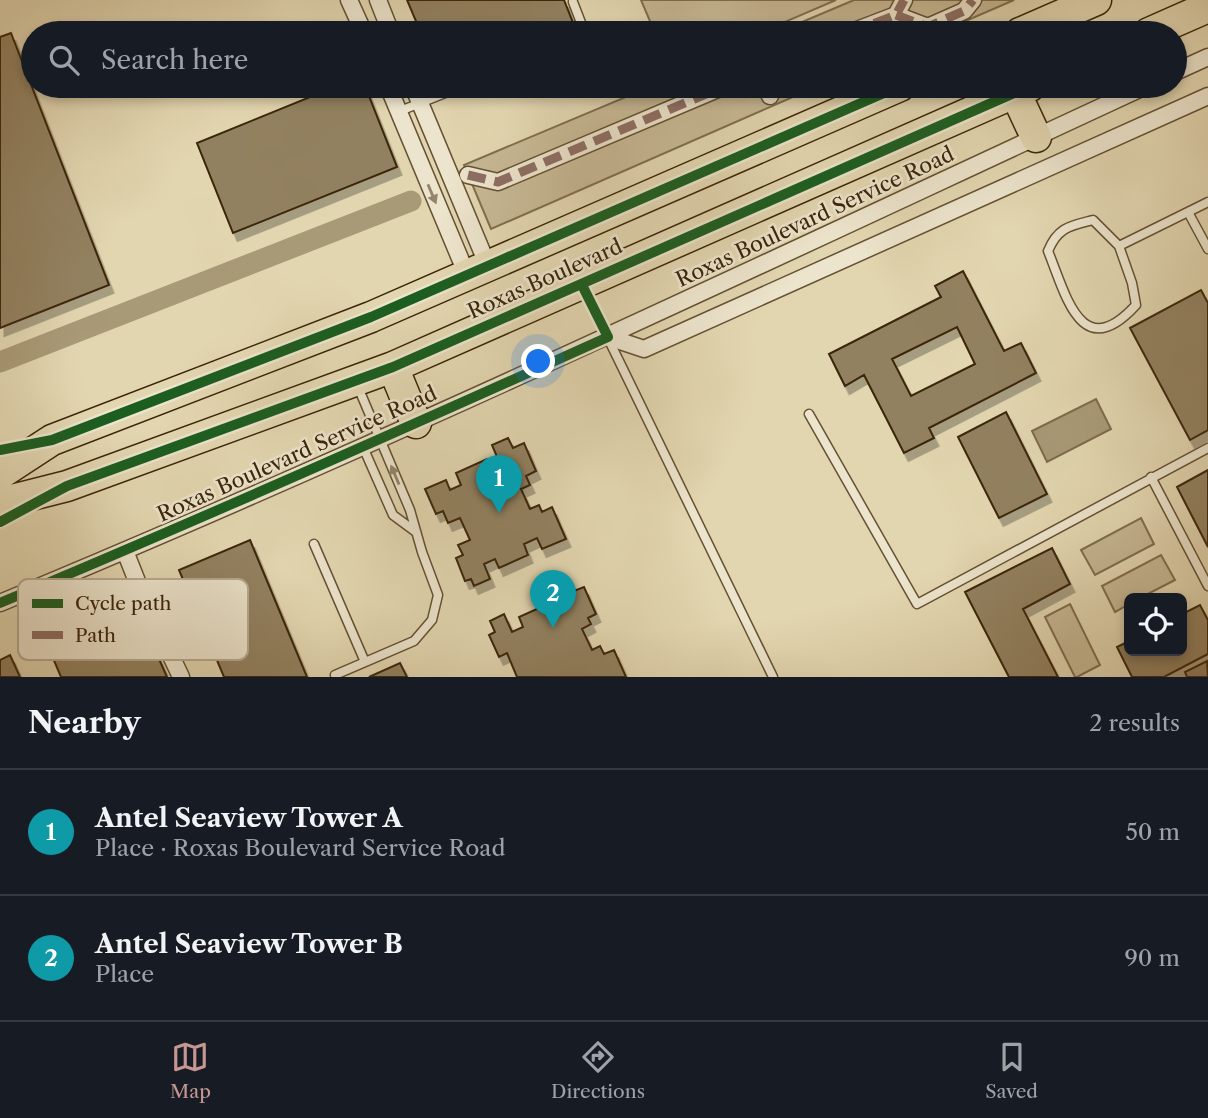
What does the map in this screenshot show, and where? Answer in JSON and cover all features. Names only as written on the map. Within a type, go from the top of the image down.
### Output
[{"type":"highway","points":[[1048,21],[1096,0]]},
{"type":"highway","points":[[1176,21],[1208,7]]},
{"type":"highway","name":"Roxas Boulevard","points":[[0,474],[52,440],[371,317],[873,98]]},
{"type":"highway","name":"Roxas Boulevard","points":[[0,503],[67,486],[356,382],[582,285],[1002,98]]},
{"type":"highway","points":[[1025,98],[1036,137]]},
{"type":"highway","points":[[393,367],[416,423]]},
{"type":"highway","points":[[0,450],[52,440]]},
{"type":"highway","points":[[0,522],[67,486]]},
{"type":"street","points":[[349,0],[359,21]]},
{"type":"street","points":[[377,0],[383,21]]},
{"type":"street","points":[[880,21],[896,15],[904,0]]},
{"type":"street","points":[[941,21],[964,11],[972,0]]},
{"type":"street","points":[[896,15],[912,21]]},
{"type":"street","points":[[1187,67],[1208,57]]},
{"type":"street","points":[[608,337],[644,349],[1208,96]]},
{"type":"street","points":[[394,98],[417,159],[478,271]]},
{"type":"street","points":[[418,98],[439,149],[478,271]]},
{"type":"street","points":[[468,174],[498,182],[697,98]]},
{"type":"street","name":"Roxas Boulevard Service Road","points":[[58,579],[380,440],[608,337],[1120,98]]},
{"type":"street","points":[[417,159],[439,149]]},
{"type":"street","points":[[125,551],[136,579]]},
{"type":"street","name":"Roxas Boulevard Service Road","points":[[0,603],[18,596]]},
{"type":"street","points":[[173,660],[181,677]]},
{"type":"lane","points":[[573,2],[580,21]]},
{"type":"lane","points":[[400,111],[431,98]]},
{"type":"lane","points":[[1119,246],[1208,202]]},
{"type":"lane","points":[[1188,212],[1208,249]]},
{"type":"lane","points":[[1093,220],[1119,246],[1132,283],[1136,305],[1126,316],[1098,329],[1084,324],[1072,309],[1048,251],[1054,237],[1068,227],[1093,220]]},
{"type":"lane","points":[[582,285],[773,677]]},
{"type":"lane","points":[[335,675],[414,641],[432,620],[438,595],[410,510],[356,382]]},
{"type":"lane","points":[[809,414],[917,604],[1208,448]]},
{"type":"lane","points":[[363,447],[393,515],[416,532]]},
{"type":"lane","points":[[1151,477],[1208,586]]},
{"type":"lane","points":[[314,544],[365,662]]},
{"type":"shaded area","points":[[641,0],[836,0],[787,21],[650,21]]},
{"type":"shaded area","points":[[854,0],[1014,0],[966,21],[804,21]]},
{"type":"shaded area","points":[[623,98],[791,98],[491,229],[464,165]]},
{"type":"shaded area","points":[[1096,399],[1111,429],[1047,462],[1032,431]]},
{"type":"shaded area","points":[[1141,518],[1154,544],[1095,575],[1081,550]]},
{"type":"shaded area","points":[[1161,555],[1175,580],[1150,593],[1124,593],[1124,607],[1115,612],[1102,586]]},
{"type":"shaded area","points":[[1070,604],[1100,665],[1077,677],[1045,617]]},
{"type":"building","points":[[407,0],[564,0],[572,21],[416,21]]},
{"type":"building","points":[[11,33],[21,59],[21,98],[36,98],[109,285],[0,328],[0,37]]},
{"type":"building","points":[[308,98],[370,98],[397,167],[233,233],[197,143]]},
{"type":"building","points":[[963,271],[1004,351],[1021,343],[1036,373],[929,428],[934,438],[904,453],[864,375],[845,386],[829,354],[941,297],[935,286]],"holes":[[[957,327],[975,364],[911,396],[892,359]]]},
{"type":"building","points":[[1201,290],[1208,303],[1208,430],[1190,440],[1130,328]]},
{"type":"building","points":[[1006,412],[1047,494],[999,518],[958,437]]},
{"type":"building","points":[[508,438],[513,448],[524,443],[536,471],[526,476],[530,485],[521,489],[530,509],[539,505],[542,512],[552,507],[566,539],[542,549],[537,538],[524,544],[528,555],[499,568],[495,559],[484,564],[490,579],[474,586],[471,579],[465,581],[456,558],[463,555],[458,545],[470,540],[460,518],[448,523],[443,511],[436,514],[425,489],[446,480],[450,490],[461,485],[456,473],[487,459],[491,468],[500,464],[492,445]]},
{"type":"building","points":[[1208,470],[1208,547],[1177,487]]},
{"type":"building","points":[[250,540],[307,677],[224,677],[217,660],[248,660],[248,579],[183,579],[179,570]]},
{"type":"building","points":[[1052,548],[1070,584],[1023,609],[1058,677],[1009,677],[965,592]]},
{"type":"building","points":[[569,579],[574,591],[584,587],[596,614],[588,618],[591,624],[582,629],[592,650],[600,646],[604,654],[614,650],[626,677],[517,677],[507,653],[499,657],[489,635],[495,632],[490,621],[504,614],[512,632],[523,627],[519,617],[550,603],[554,612],[564,607],[555,586]]},
{"type":"building","points":[[1200,605],[1208,620],[1208,654],[1164,677],[1132,677],[1117,647],[1124,644],[1124,656],[1187,656],[1187,612]]},
{"type":"building","points":[[10,655],[20,677],[0,677],[0,660]]},
{"type":"building","points":[[54,660],[159,660],[167,677],[61,677]]},
{"type":"building","points":[[1207,661],[1208,677],[1187,677],[1185,672]]},
{"type":"building","points":[[400,663],[407,677],[369,677]]},
{"type":"waterway","points":[[0,362],[411,201]]},
{"type":"marked path","points":[[880,21],[896,15],[904,0]]},
{"type":"marked path","points":[[941,21],[964,11],[973,0]]},
{"type":"marked path","points":[[896,15],[912,21]]},
{"type":"marked path","points":[[468,175],[498,182],[697,98]]},
{"type":"cycle path","points":[[0,450],[52,440],[371,317],[873,98]]},
{"type":"cycle path","points":[[0,522],[67,486],[393,367],[1003,98]]},
{"type":"cycle path","points":[[56,579],[608,337],[582,285]]},
{"type":"cycle path","points":[[0,603],[18,595]]},
{"type":"place","name":"Antel Seaview Tower A","points":[[499,513]]},
{"type":"place","name":"Antel Seaview Tower B","points":[[553,628]]}]
